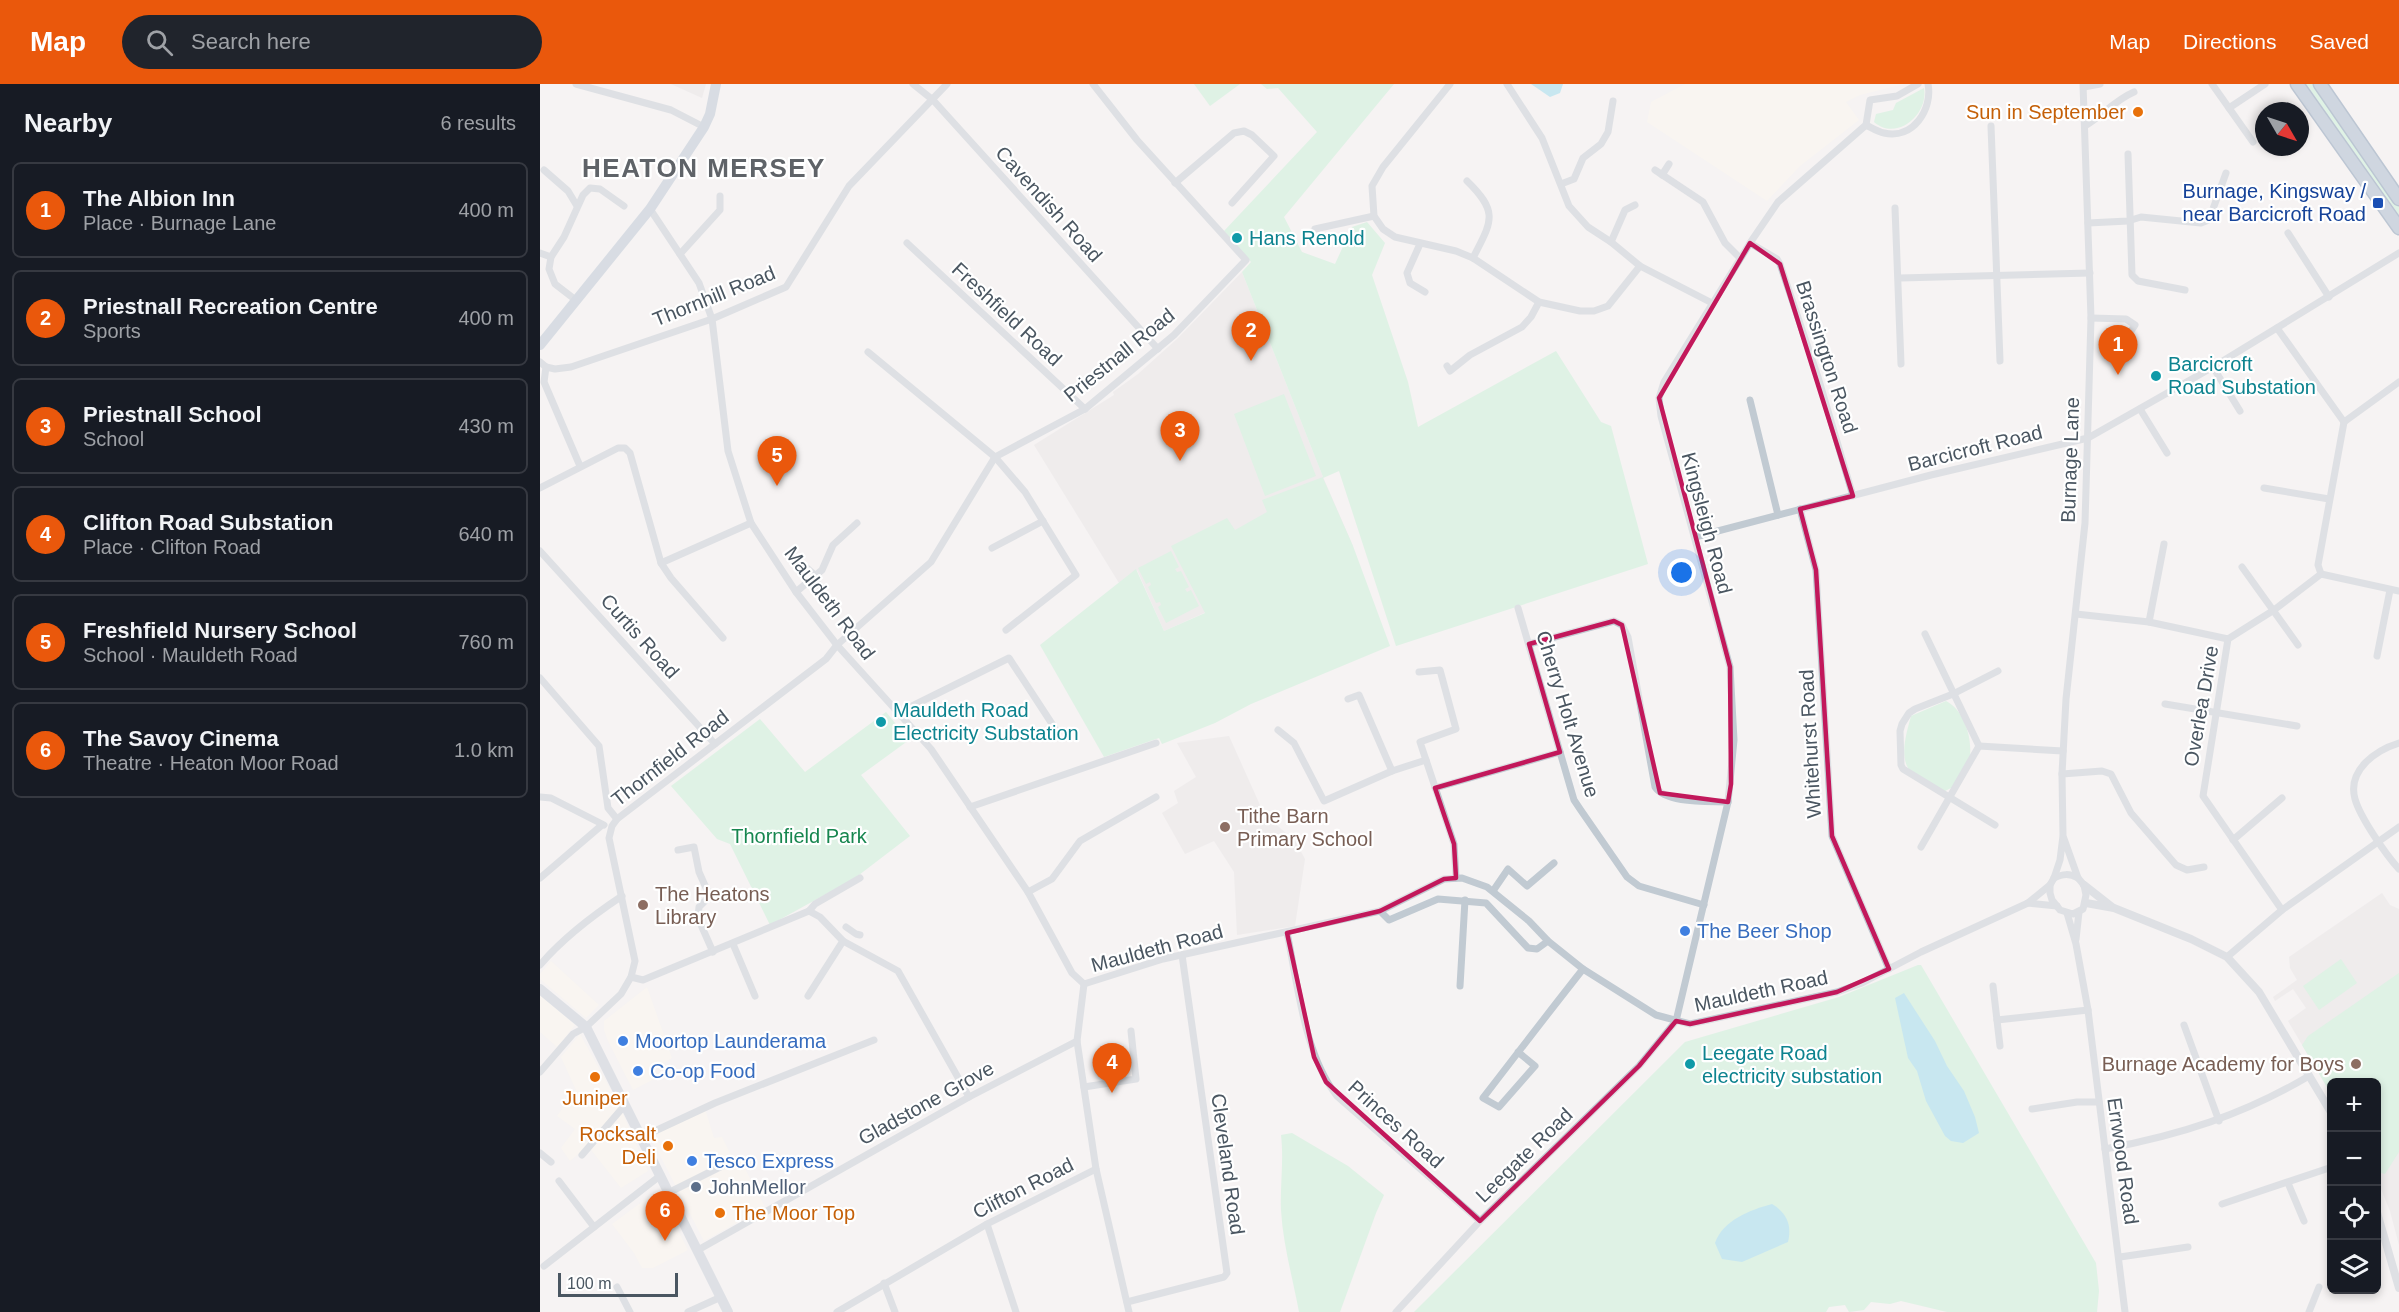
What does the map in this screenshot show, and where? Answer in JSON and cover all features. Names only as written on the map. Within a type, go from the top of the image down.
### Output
[{"type":"highway","points":[[2297,84],[2399,228]]},
{"type":"highway","points":[[2320,84],[2399,199]]},
{"type":"main road","points":[[540,345],[650,209],[704,127],[710,114],[716,84]]},
{"type":"main road","points":[[540,988],[586,1027],[728,1312]]},
{"type":"street","points":[[576,84],[671,110],[704,127]]},
{"type":"street","name":"Cavendish Road","points":[[913,84],[933,100],[1158,349]]},
{"type":"street","name":"Thornhill Road","points":[[543,365],[555,369],[571,367],[712,319],[786,287],[849,186],[947,84]]},
{"type":"street","points":[[1093,84],[1137,140],[1175,183],[1234,133],[1244,130],[1252,135],[1274,156],[1232,203]]},
{"type":"street","points":[[1450,84],[1383,167],[1372,186],[1374,216],[1383,229],[1395,237],[1456,251],[1473,258],[1539,302],[1580,311],[1594,311],[1608,306],[1640,266]]},
{"type":"street","points":[[1507,84],[1542,138],[1569,206],[1588,227],[1611,242],[1640,266],[1712,303]]},
{"type":"street","points":[[1918,84],[1897,96],[1870,100],[1866,125],[1885,134],[1910,128],[1921,119],[1928,106],[1930,94],[1928,84]]},
{"type":"street","points":[[2083,85],[2100,84]]},
{"type":"street","points":[[2212,84],[2253,142]]},
{"type":"street","points":[[2229,108],[2265,84]]},
{"type":"street","name":"Burnage Lane","points":[[2052,882],[2063,837],[2063,751],[2085,523],[2091,318],[2083,85]]},
{"type":"street","points":[[2085,126],[2104,114],[2120,98],[2134,92]]},
{"type":"street","points":[[1561,184],[1574,179],[1583,158],[1601,144],[1608,132],[1613,101]]},
{"type":"street","name":"Kingsleigh Road","points":[[1676,1021],[1728,802],[1734,740],[1730,667],[1661,416],[1659,398],[1665,381],[1712,303],[1778,202],[1866,125]]},
{"type":"street","points":[[1991,126],[2000,361]]},
{"type":"street","points":[[2128,154],[2128,221],[2132,275],[2138,281],[2185,290]]},
{"type":"street","points":[[1669,164],[1658,173],[1702,202],[1725,243],[1740,258]]},
{"type":"street","points":[[544,170],[568,191],[577,206]]},
{"type":"street","points":[[2088,223],[2128,221],[2141,217],[2201,223],[2209,220],[2226,173]]},
{"type":"street","points":[[1467,181],[1480,194],[1490,215],[1490,224],[1473,258]]},
{"type":"street","name":"Priestnall Road","points":[[994,457],[1085,409],[1158,349],[1246,260],[1175,183]]},
{"type":"street","points":[[577,302],[555,284],[549,269],[550,256],[564,237],[583,195],[590,189],[600,189],[624,206]]},
{"type":"street","points":[[680,254],[720,210],[720,196]]},
{"type":"street","points":[[1611,242],[1625,210],[1635,205]]},
{"type":"street","points":[[1895,208],[1900,278],[1901,364]]},
{"type":"street","name":"Mauldeth Road","points":[[650,209],[699,283],[712,319],[728,451],[751,523],[796,592],[837,645],[931,748],[1028,892],[1072,974],[1084,984],[1182,955],[1380,911],[1444,879],[1462,878],[1493,891],[1583,969],[1656,1015],[1690,1024],[1837,992],[2028,903],[2052,882]]},
{"type":"street","points":[[1315,229],[1374,216]]},
{"type":"street","points":[[2288,233],[2329,297]]},
{"type":"street","name":"Freshfield Road","points":[[907,243],[1085,409]]},
{"type":"street","name":"Brassington Road","points":[[1750,243],[1777,259],[1780,264],[1818,377],[1853,496]]},
{"type":"street","points":[[1420,244],[1407,273],[1410,284],[1425,292]]},
{"type":"street","points":[[540,253],[550,256]]},
{"type":"street","name":"Barcicroft Road","points":[[1695,537],[2088,438],[2213,367],[2399,253]]},
{"type":"street","points":[[1900,278],[2090,273]]},
{"type":"street","points":[[1449,369],[1522,327],[1531,317],[1539,302]]},
{"type":"street","points":[[2091,318],[2126,319],[2135,325],[2131,331]]},
{"type":"street","points":[[2277,328],[2344,422]]},
{"type":"street","points":[[868,352],[994,457],[1025,492],[1076,575],[1006,630]]},
{"type":"street","points":[[543,365],[544,382],[580,466]]},
{"type":"street","points":[[2213,367],[2240,411]]},
{"type":"street","points":[[2399,382],[2344,422],[2318,565],[2321,574],[2399,591]]},
{"type":"street","points":[[1750,399],[1778,515]]},
{"type":"street","points":[[2140,409],[2167,453]]},
{"type":"street","points":[[540,488],[618,448],[626,448],[630,453],[661,563],[671,578],[723,638]]},
{"type":"street","points":[[837,645],[931,562],[994,457]]},
{"type":"street","points":[[2264,488],[2329,499]]},
{"type":"street","name":"Whitehurst Road","points":[[1800,509],[1816,570],[1832,836],[1889,969]]},
{"type":"street","points":[[992,548],[1043,521]]},
{"type":"street","points":[[661,563],[751,523]]},
{"type":"street","points":[[796,592],[822,570],[833,545],[856,523]]},
{"type":"street","points":[[2149,622],[2164,544]]},
{"type":"street","name":"Curtis Road","points":[[540,551],[715,744]]},
{"type":"street","points":[[2242,567],[2298,645]]},
{"type":"street","points":[[807,568],[822,588]]},
{"type":"street","name":"Overlea Drive","points":[[2282,910],[2203,796],[2228,639],[2274,610],[2321,574]]},
{"type":"street","points":[[2377,656],[2390,590]]},
{"type":"street","name":"Cherry Holt Avenue","points":[[1518,608],[1574,800],[1627,877],[1639,886],[1704,905]]},
{"type":"street","points":[[2076,614],[2149,622],[2228,639]]},
{"type":"street","points":[[1529,644],[1614,621],[1622,625],[1628,637],[1655,787],[1660,794],[1673,799],[1728,802]]},
{"type":"street","points":[[1924,634],[1979,746]]},
{"type":"street","name":"Thornfield Road","points":[[631,977],[635,961],[609,838],[615,822],[826,659],[837,645]]},
{"type":"street","points":[[898,713],[1009,658],[1058,733]]},
{"type":"street","points":[[1419,672],[1440,670],[1456,729],[1420,742],[1454,844],[1456,878]]},
{"type":"street","points":[[1995,825],[1903,769],[1900,731],[1902,724],[1915,709],[1953,694],[1998,671]]},
{"type":"street","points":[[540,678],[599,746],[608,808],[615,822],[602,825],[540,878]]},
{"type":"street","points":[[1348,699],[1359,695],[1392,771]]},
{"type":"street","points":[[2165,704],[2297,726]]},
{"type":"street","points":[[1278,730],[1294,743],[1324,801],[1392,771],[1426,760]]},
{"type":"street","points":[[970,807],[1156,743]]},
{"type":"street","points":[[2399,743],[2385,747],[2366,760],[2356,778],[2354,798],[2379,842],[2399,870]]},
{"type":"street","points":[[1979,746],[2063,751]]},
{"type":"street","points":[[1921,847],[1979,746]]},
{"type":"street","points":[[1435,788],[1560,752]]},
{"type":"street","points":[[2062,774],[2102,771],[2111,774],[2132,813],[2176,865],[2187,870],[2204,867]]},
{"type":"street","points":[[1028,892],[1052,879],[1080,841],[1156,796]]},
{"type":"street","points":[[540,797],[551,798],[602,825]]},
{"type":"street","points":[[2233,840],[2282,798]]},
{"type":"street","points":[[2227,957],[2282,910],[2399,827]]},
{"type":"street","name":"Burnage Lane","points":[[2063,837],[2086,895],[2086,903]]},
{"type":"street","points":[[678,850],[694,847],[699,873],[707,890],[706,899],[699,907],[698,918],[713,952]]},
{"type":"street","points":[[1493,891],[1508,869],[1527,886],[1554,863]]},
{"type":"street","points":[[2114,908],[2071,874],[2062,874],[2052,882],[2050,893],[2057,906],[2067,913],[2079,912],[2086,903],[2114,908],[2191,939],[2227,957],[2259,992],[2327,1107]]},
{"type":"street","points":[[540,1072],[573,1034],[586,1027],[621,994],[631,977],[643,980],[733,944],[809,910],[815,904],[860,878]]},
{"type":"street","points":[[540,965],[552,951],[595,914],[622,896]]},
{"type":"street","points":[[1380,911],[1389,920],[1438,899],[1486,903],[1528,948],[1537,949],[1548,941]]},
{"type":"street","points":[[1460,986],[1465,900]]},
{"type":"street","points":[[2028,903],[2057,906]]},
{"type":"street","points":[[809,910],[820,916],[845,942],[898,971],[969,1097]]},
{"type":"street","name":"Errwood Road","points":[[2076,944],[2079,912]]},
{"type":"street","name":"Errwood Road","points":[[2067,913],[2076,944],[2088,1010],[2125,1312]]},
{"type":"street","points":[[808,996],[845,942],[857,934],[846,927]]},
{"type":"street","name":"Princes Road","points":[[1287,933],[1314,1057],[1326,1082],[1337,1096],[1480,1221]]},
{"type":"street","points":[[733,944],[755,996]]},
{"type":"street","name":"Cleveland Road","points":[[1127,1302],[1224,1277],[1227,1273],[1182,955]]},
{"type":"street","points":[[1518,1053],[1535,1066],[1498,1107],[1483,1098],[1583,969]]},
{"type":"street","name":"Clifton Road","points":[[837,1312],[987,1224],[1095,1169],[1077,1041],[1084,984]]},
{"type":"street","points":[[1993,986],[2000,1046]]},
{"type":"street","points":[[1998,1020],[2088,1010]]},
{"type":"street","name":"Leegate Road","points":[[1396,1312],[1480,1221],[1639,1066],[1676,1021]]},
{"type":"street","points":[[2184,1025],[2219,1121]]},
{"type":"street","points":[[1084,1087],[1136,1078],[1131,1031]]},
{"type":"street","points":[[642,1137],[715,1103],[874,1040]]},
{"type":"street","name":"Gladstone Grove","points":[[698,1250],[969,1097],[1077,1041]]},
{"type":"street","points":[[2105,1149],[2170,1136],[2219,1121],[2275,1097],[2309,1076]]},
{"type":"street","points":[[2032,1109],[2077,1102],[2099,1102]]},
{"type":"street","points":[[582,1155],[625,1105]]},
{"type":"street","points":[[540,1153],[551,1162]]},
{"type":"street","points":[[670,1192],[730,1162]]},
{"type":"street","points":[[2222,1204],[2327,1168]]},
{"type":"street","points":[[1095,1169],[1130,1312]]},
{"type":"street","points":[[544,1266],[661,1175]]},
{"type":"street","points":[[559,1181],[594,1227]]},
{"type":"street","points":[[2288,1183],[2304,1221]]},
{"type":"street","points":[[987,1224],[1016,1312]]},
{"type":"street","points":[[2381,1226],[2399,1288]]},
{"type":"street","points":[[2120,1257],[2188,1247]]},
{"type":"street","points":[[884,1283],[895,1312]]},
{"type":"street","points":[[617,1287],[630,1312]]},
{"type":"street","points":[[2309,1312],[2319,1287]]},
{"type":"street","points":[[688,1312],[721,1296]]},
{"type":"highlighted area","points":[[1750,243],[1780,264],[1853,496],[1800,509],[1816,570],[1832,836],[1889,969],[1837,992],[1690,1024],[1676,1021],[1639,1066],[1480,1221],[1326,1082],[1314,1057],[1287,933],[1380,911],[1444,879],[1456,878],[1454,844],[1435,788],[1560,752],[1529,644],[1614,621],[1622,625],[1660,793],[1728,802],[1731,784],[1730,667],[1659,398]]},
{"type":"shaded area","points":[[671,84],[706,84],[702,98]]},
{"type":"shaded area","points":[[1685,84],[1904,84],[1860,95],[1846,102],[1859,120],[1800,166],[1767,201],[1647,122],[1651,102]]},
{"type":"shaded area","points":[[1242,272],[1323,477],[1353,546],[1164,631],[1137,570],[1119,583],[1034,445],[1114,395],[1113,392],[1138,374],[1177,339]]},
{"type":"shaded area","name":"Tithe Barn Primary School","points":[[1229,736],[1264,814],[1295,841],[1305,859],[1295,926],[1237,935],[1234,872],[1214,841],[1185,854],[1162,813],[1178,803],[1174,791],[1196,777],[1177,743]]},
{"type":"shaded area","name":"Burnage Academy for Boys","points":[[2382,893],[2390,905],[2399,909],[2399,1245],[2390,1211],[2381,1189],[2381,1078],[2327,1078],[2327,1087],[2288,1021],[2306,1008],[2293,989],[2275,1001],[2273,997],[2297,980],[2290,968],[2289,957]]},
{"type":"shaded area","points":[[551,961],[599,1005],[586,1018],[540,979],[540,974]]},
{"type":"shaded area","points":[[647,987],[672,1058],[654,1069],[656,1078],[633,1090],[608,1041],[604,1021]]},
{"type":"shaded area","points":[[540,995],[575,1025],[557,1047],[540,1032]]},
{"type":"shaded area","points":[[580,1034],[618,1103],[648,1171],[621,1188],[588,1146],[570,1161],[561,1148],[575,1129],[557,1116],[576,1090],[561,1057]]},
{"type":"shaded area","points":[[705,1109],[714,1138],[722,1137],[735,1163],[741,1161],[765,1207],[704,1241],[649,1134]]},
{"type":"shaded area","points":[[658,1190],[688,1250],[653,1268],[642,1268],[634,1253],[612,1224]]},
{"type":"green space","points":[[1194,84],[1240,84],[1210,106]]},
{"type":"green space","points":[[1261,84],[1394,84],[1284,217],[1302,252],[1335,264],[1352,227],[1367,222],[1385,243],[1372,275],[1408,382],[1418,427],[1556,351],[1601,422],[1611,426],[1648,564],[1396,646],[1339,471],[1323,478],[1353,546],[1390,646],[1162,744],[1159,738],[1104,757],[1040,645],[1136,569],[1164,631],[1205,613],[1171,546],[1227,518],[1235,530],[1267,512],[1262,500],[1323,477],[1242,272],[1251,262],[1224,231],[1317,132],[1278,88],[1267,89]]},
{"type":"green space","points":[[2306,84],[2313,84],[2399,205],[2399,215]]},
{"type":"green space","points":[[1924,88],[1922,107],[1909,122],[1892,129],[1874,122],[1876,114],[1893,110],[1896,103]]},
{"type":"green space","points":[[1284,394],[1316,476],[1265,496],[1234,414]]},
{"type":"green space","points":[[1171,551],[1179,567],[1175,569],[1177,572],[1181,571],[1189,587],[1185,589],[1187,592],[1191,590],[1199,606],[1166,623],[1158,607],[1161,605],[1160,602],[1156,603],[1148,587],[1151,585],[1150,582],[1146,584],[1138,568]]},
{"type":"green space","points":[[1946,701],[1958,711],[1966,725],[1970,741],[1970,756],[1953,787],[1945,791],[1914,775],[1907,766],[1904,752],[1911,716]]},
{"type":"green space","name":"Thornfield Park","points":[[886,712],[909,740],[861,775],[910,836],[855,878],[770,925],[730,844],[717,839],[671,786],[760,719],[805,772]]},
{"type":"green space","points":[[2341,959],[2357,983],[2319,1010],[2303,986]]},
{"type":"green space","points":[[1921,965],[2096,1263],[2099,1291],[2097,1312],[1947,1312],[1901,1301],[1890,1304],[1871,1302],[1864,1310],[1849,1312],[1845,1305],[1829,1307],[1826,1312],[1414,1312],[1685,1042],[1839,997]]},
{"type":"green space","points":[[2399,973],[2399,1152],[2385,1174],[2381,1173],[2381,1078],[2327,1078],[2327,1087],[2302,1045],[2308,1036]]},
{"type":"green space","points":[[1292,1133],[1348,1166],[1384,1195],[1340,1312],[1299,1312],[1286,1249],[1281,1210],[1281,1135]]},
{"type":"water","points":[[1531,84],[1563,84],[1560,93],[1550,97]]},
{"type":"water","points":[[1904,993],[1964,1091],[1975,1117],[1979,1133],[1963,1143],[1951,1141],[1945,1136],[1926,1101],[1917,1071],[1908,1058],[1895,998]]},
{"type":"water","points":[[1772,1204],[1785,1215],[1789,1225],[1788,1242],[1742,1262],[1722,1259],[1715,1243],[1724,1228],[1746,1213]]},
{"type":"place","name":"Sun in September","points":[[2138,112]]},
{"type":"place","name":"Burnage, Kingsway / near Barcicroft Road","points":[[2378,203]]},
{"type":"place","name":"Hans Renold","points":[[1237,238]]},
{"type":"place","name":"Priestnall Recreation Centre","points":[[1251,361]]},
{"type":"place","name":"The Albion Inn","points":[[2118,375]]},
{"type":"place","name":"Barcicroft Road Substation","points":[[2156,376]]},
{"type":"place","name":"Priestnall School","points":[[1180,461]]},
{"type":"place","name":"Freshfield Nursery School","points":[[777,486]]},
{"type":"place","name":"Mauldeth Road Electricity Substation","points":[[881,722]]},
{"type":"place","name":"Tithe Barn Primary School","points":[[1225,827]]},
{"type":"place","name":"The Heatons Library","points":[[643,905]]},
{"type":"place","name":"The Beer Shop","points":[[1685,931]]},
{"type":"place","name":"Moortop Launderama","points":[[623,1041]]},
{"type":"place","name":"Leegate Road electricity substation","points":[[1690,1064]]},
{"type":"place","name":"Burnage Academy for Boys","points":[[2356,1064]]},
{"type":"place","name":"Co-op Food","points":[[638,1071]]},
{"type":"place","name":"Juniper","points":[[595,1077]]},
{"type":"place","name":"Clifton Road Substation","points":[[1112,1093]]},
{"type":"place","name":"Rocksalt Deli","points":[[668,1146]]},
{"type":"place","name":"Tesco Express","points":[[692,1161]]},
{"type":"place","name":"JohnMellor","points":[[696,1187]]},
{"type":"place","name":"The Moor Top","points":[[720,1213]]},
{"type":"place","name":"The Savoy Cinema","points":[[665,1241]]},
{"type":"district","name":"HEATON MERSEY","points":[[704,168]]}]
